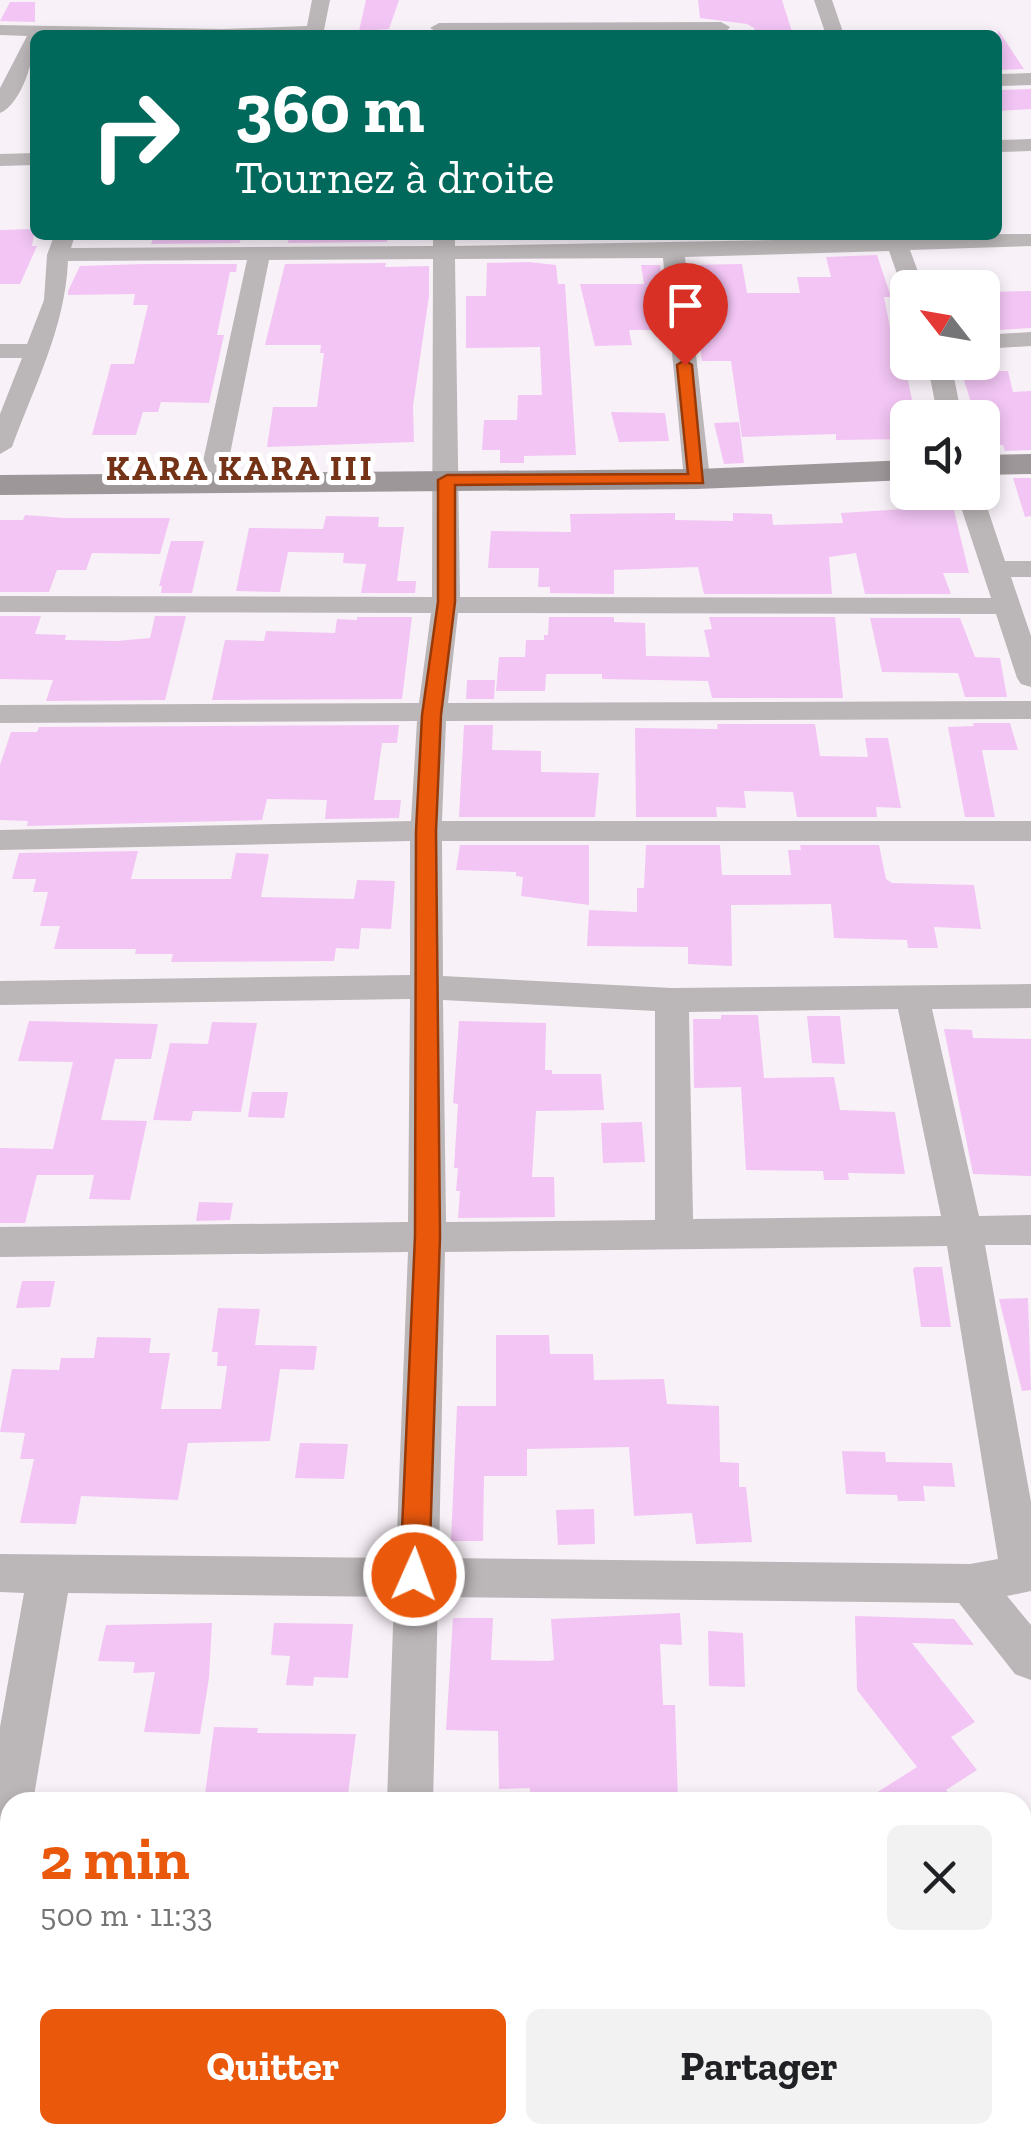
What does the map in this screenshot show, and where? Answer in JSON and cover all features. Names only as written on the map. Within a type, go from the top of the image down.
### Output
[{"type":"street","points":[[315,30],[322,0]]},
{"type":"street","points":[[823,0],[833,30]]},
{"type":"street","points":[[38,30],[46,9]]},
{"type":"street","points":[[600,30],[721,25]]},
{"type":"street","points":[[439,26],[514,30]]},
{"type":"street","points":[[0,30],[30,33]]},
{"type":"street","points":[[0,107],[10,71],[30,43]]},
{"type":"street","points":[[1002,80],[1031,79]]},
{"type":"street","points":[[1002,146],[1031,145]]},
{"type":"street","points":[[0,160],[30,160]]},
{"type":"street","points":[[894,240],[906,270]]},
{"type":"street","points":[[0,447],[55,300],[61,245],[259,255],[444,243],[673,251],[894,240],[1031,240]]},
{"type":"street","points":[[410,1792],[414,1575],[428,1236],[426,831],[432,715],[446,602],[444,243]]},
{"type":"street","points":[[673,251],[697,479]]},
{"type":"street","points":[[211,484],[259,255]]},
{"type":"street","points":[[1000,341],[1031,339]]},
{"type":"street","points":[[0,352],[39,351]]},
{"type":"street","points":[[1000,465],[1031,464]]},
{"type":"street","points":[[0,485],[697,479],[890,471]]},
{"type":"street","points":[[974,510],[1031,678]]},
{"type":"street","points":[[995,569],[1031,569]]},
{"type":"street","points":[[0,604],[1004,606]]},
{"type":"street","points":[[0,714],[1031,710]]},
{"type":"street","points":[[0,840],[426,831],[1031,831]]},
{"type":"street","points":[[0,994],[429,987],[672,1000],[1031,996]]},
{"type":"street","points":[[0,1573],[970,1584],[1027,1572],[964,1230],[913,999]]},
{"type":"street","points":[[672,1000],[674,1233]]},
{"type":"street","points":[[0,1242],[1031,1230]]},
{"type":"street","points":[[12,1792],[49,1574]]},
{"type":"street","points":[[970,1584],[1031,1660]]},
{"type":"building","points":[[366,0],[399,0],[389,29],[359,30]]},
{"type":"building","points":[[698,0],[782,0],[791,30],[755,30],[747,24],[700,18]]},
{"type":"building","points":[[10,2],[35,2],[35,22],[0,21]]},
{"type":"building","points":[[1002,36],[1024,69],[1002,70]]},
{"type":"building","points":[[1031,89],[1031,109],[1002,111],[1002,90]]},
{"type":"building","points":[[30,229],[32,246],[37,246],[20,284],[0,284],[0,230]]},
{"type":"building","points":[[153,240],[240,240],[240,243],[151,244]]},
{"type":"building","points":[[288,240],[387,240],[387,242],[288,243]]},
{"type":"building","points":[[877,255],[890,294],[884,297],[890,328],[890,380],[908,380],[912,400],[890,400],[890,439],[836,440],[836,434],[742,437],[731,361],[702,361],[690,265],[742,264],[747,293],[800,293],[797,277],[831,277],[826,257]]},
{"type":"building","points":[[386,263],[385,267],[429,266],[429,296],[413,406],[414,442],[267,447],[273,407],[317,407],[324,353],[320,353],[321,345],[265,345],[285,264]]},
{"type":"building","points":[[487,263],[556,265],[558,284],[565,284],[576,455],[524,456],[524,463],[500,463],[500,450],[482,450],[484,420],[517,420],[518,395],[542,395],[540,347],[466,348],[466,296],[486,296]]},
{"type":"building","points":[[237,264],[236,272],[230,272],[217,335],[224,335],[209,403],[161,402],[158,412],[143,412],[136,435],[92,435],[111,364],[134,364],[148,305],[133,305],[135,294],[68,295],[68,291],[80,266]]},
{"type":"building","points":[[641,265],[660,265],[666,330],[629,330],[632,345],[595,346],[580,284],[644,284]]},
{"type":"building","points":[[1031,291],[1031,328],[1000,330],[1000,292]]},
{"type":"building","points":[[1000,371],[1008,371],[1013,392],[1031,391],[1031,450],[1005,451],[1000,445],[1000,400],[970,400],[964,380],[1000,380]]},
{"type":"building","points":[[611,412],[665,413],[669,441],[619,442]]},
{"type":"building","points":[[739,422],[744,463],[724,464],[714,423]]},
{"type":"building","points":[[1013,478],[1031,478],[1031,516],[1025,517]]},
{"type":"building","points":[[954,510],[969,573],[943,573],[951,594],[865,594],[856,553],[829,557],[832,594],[704,594],[698,567],[614,570],[614,594],[550,593],[550,587],[538,587],[539,568],[488,568],[491,531],[571,532],[570,514],[675,513],[675,520],[733,521],[733,513],[772,514],[773,525],[843,523],[841,513]]},
{"type":"building","points":[[25,515],[170,518],[160,554],[92,553],[86,570],[57,570],[49,592],[0,592],[0,520],[23,520]]},
{"type":"building","points":[[326,516],[379,517],[378,527],[404,527],[397,581],[416,581],[415,593],[361,593],[366,564],[343,563],[344,553],[288,552],[280,592],[236,591],[249,528],[323,529]]},
{"type":"building","points":[[171,541],[204,541],[192,593],[161,593],[159,586]]},
{"type":"building","points":[[0,616],[41,616],[35,634],[66,635],[65,640],[116,641],[150,638],[155,616],[186,616],[165,700],[46,701],[53,680],[0,679]]},
{"type":"building","points":[[412,617],[402,699],[212,700],[225,640],[264,641],[266,631],[335,633],[337,619]]},
{"type":"building","points":[[549,617],[614,617],[614,622],[645,623],[646,656],[710,657],[704,630],[712,629],[709,617],[835,617],[843,698],[712,698],[708,681],[602,679],[602,674],[546,674],[545,691],[496,691],[499,657],[525,657],[526,640],[544,640],[544,635],[548,635]]},
{"type":"building","points":[[870,618],[960,618],[975,657],[1000,658],[1007,697],[965,697],[958,673],[882,672]]},
{"type":"building","points":[[467,680],[495,680],[494,699],[466,699]]},
{"type":"building","points":[[973,723],[1010,723],[1018,750],[982,750],[995,817],[965,817],[948,727],[974,726]]},
{"type":"building","points":[[717,724],[815,724],[820,756],[868,757],[865,738],[888,738],[901,808],[876,807],[877,817],[797,817],[793,792],[744,791],[746,808],[716,807],[717,817],[636,817],[635,728],[718,729]]},
{"type":"building","points":[[399,725],[397,743],[382,743],[374,800],[401,800],[399,818],[325,819],[327,800],[267,799],[262,820],[27,826],[28,821],[0,820],[0,765],[11,732],[37,732],[39,727]]},
{"type":"building","points":[[464,725],[493,725],[492,750],[541,751],[541,772],[599,773],[595,817],[459,817]]},
{"type":"building","points":[[460,845],[589,845],[589,905],[521,896],[523,877],[516,876],[516,872],[456,870]]},
{"type":"building","points":[[646,845],[720,845],[722,875],[791,875],[788,850],[801,850],[800,845],[879,845],[886,879],[892,883],[974,885],[981,929],[934,927],[938,948],[908,948],[907,940],[834,938],[831,904],[731,905],[732,966],[688,964],[688,947],[587,946],[589,910],[637,912],[637,888],[644,888]]},
{"type":"building","points":[[138,851],[131,879],[231,879],[236,853],[269,854],[261,897],[354,899],[357,880],[395,881],[391,929],[361,928],[359,949],[336,948],[334,961],[171,962],[173,954],[135,954],[136,949],[54,949],[60,926],[40,926],[48,892],[33,892],[36,879],[12,879],[19,853]]},
{"type":"building","points":[[721,1015],[758,1015],[764,1078],[834,1077],[840,1110],[895,1112],[905,1174],[848,1173],[849,1180],[824,1180],[823,1171],[746,1170],[741,1087],[694,1088],[693,1019],[721,1019]]},
{"type":"building","points":[[807,1016],[840,1016],[845,1064],[812,1063]]},
{"type":"building","points":[[29,1021],[158,1024],[151,1059],[115,1059],[101,1120],[147,1121],[130,1200],[89,1199],[94,1175],[37,1175],[25,1223],[0,1223],[0,1148],[53,1149],[73,1062],[18,1061]]},
{"type":"building","points":[[459,1021],[546,1023],[545,1070],[552,1070],[552,1074],[601,1074],[604,1110],[536,1111],[532,1177],[554,1177],[555,1217],[458,1218],[460,1191],[456,1191],[458,1168],[454,1168],[458,1104],[453,1103]]},
{"type":"building","points":[[212,1022],[257,1023],[241,1112],[193,1111],[191,1121],[153,1120],[170,1043],[208,1044]]},
{"type":"building","points":[[944,1029],[972,1030],[973,1038],[1031,1039],[1031,1176],[973,1174]]},
{"type":"building","points":[[252,1092],[288,1092],[284,1118],[248,1117]]},
{"type":"building","points":[[642,1122],[645,1162],[603,1163],[601,1123]]},
{"type":"building","points":[[199,1202],[233,1203],[230,1220],[196,1221]]},
{"type":"building","points":[[942,1267],[951,1327],[921,1327],[913,1269]]},
{"type":"building","points":[[22,1281],[55,1281],[50,1307],[16,1308]]},
{"type":"building","points":[[1028,1298],[1031,1390],[1022,1391],[999,1299]]},
{"type":"building","points":[[218,1308],[260,1309],[255,1345],[317,1346],[314,1370],[280,1369],[270,1441],[188,1443],[178,1500],[81,1496],[76,1524],[20,1523],[34,1459],[20,1459],[25,1433],[0,1432],[12,1369],[59,1370],[61,1358],[94,1358],[97,1337],[151,1338],[149,1353],[170,1353],[161,1409],[221,1409],[227,1366],[217,1366],[218,1352],[212,1352]]},
{"type":"building","points":[[496,1335],[549,1335],[550,1354],[593,1354],[594,1380],[664,1379],[667,1404],[719,1406],[720,1462],[739,1463],[739,1487],[746,1487],[752,1542],[696,1544],[692,1513],[634,1516],[629,1447],[527,1449],[527,1476],[484,1476],[483,1541],[451,1541],[457,1406],[496,1406]]},
{"type":"building","points":[[300,1443],[348,1444],[344,1479],[295,1478]]},
{"type":"building","points":[[842,1451],[885,1452],[886,1462],[952,1463],[955,1487],[923,1486],[925,1501],[898,1501],[897,1495],[846,1494]]},
{"type":"building","points":[[594,1509],[595,1544],[558,1545],[556,1510]]},
{"type":"building","points":[[680,1613],[682,1645],[660,1644],[663,1705],[675,1705],[678,1792],[499,1789],[498,1731],[446,1730],[453,1618],[493,1618],[491,1660],[548,1661],[554,1660],[551,1619]]},
{"type":"building","points":[[855,1616],[954,1619],[974,1645],[912,1643],[975,1722],[951,1737],[977,1770],[948,1792],[878,1792],[917,1767],[857,1690]]},
{"type":"building","points":[[212,1623],[200,1734],[144,1732],[155,1672],[133,1673],[135,1662],[98,1661],[106,1625]]},
{"type":"building","points":[[274,1623],[353,1624],[348,1678],[314,1677],[313,1686],[286,1685],[290,1656],[271,1655]]},
{"type":"building","points":[[708,1631],[743,1633],[745,1687],[709,1686]]},
{"type":"building","points":[[214,1727],[258,1728],[257,1733],[356,1734],[348,1792],[205,1792]]},
{"type":"district","name":"KARA KARA III","points":[[240,468]]},
{"type":"route","points":[[414,1575],[428,1236],[426,831],[432,715],[446,602],[447,480],[697,479],[685,365]]}]
